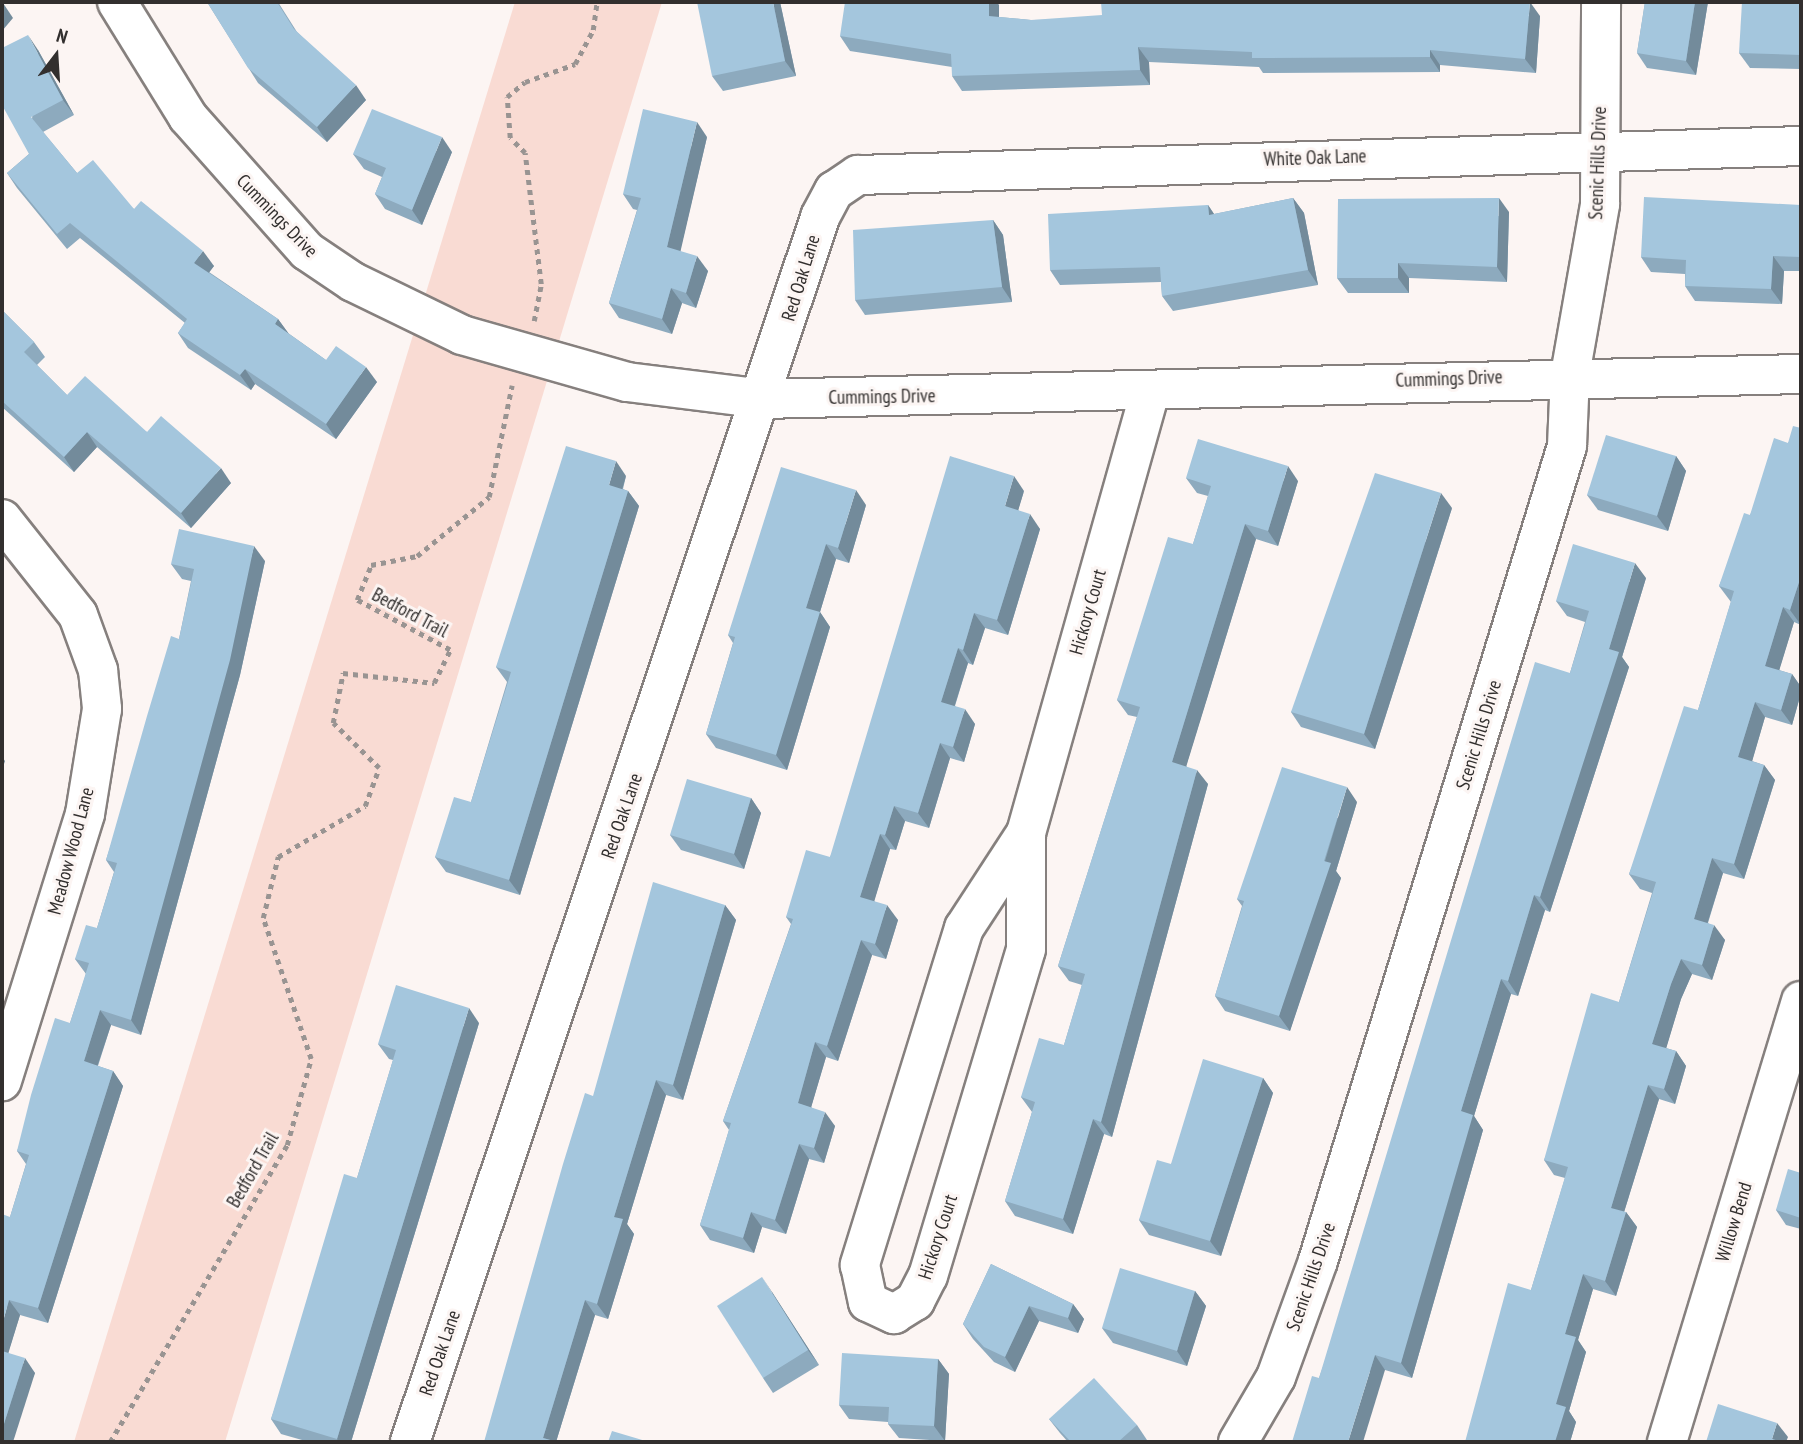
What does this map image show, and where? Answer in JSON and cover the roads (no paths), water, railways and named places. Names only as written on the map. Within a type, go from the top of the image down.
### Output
[{"type":"street","name":"Cummings Drive","points":[[117,2],[188,117],[307,251],[353,282],[462,335],[524,356],[627,382],[763,399],[1150,391],[1570,375],[1801,374]]},
{"type":"street","name":"Scenic Hills Drive","points":[[1238,1442],[1276,1377],[1318,1261],[1567,446],[1570,375],[1600,204],[1601,2]]},
{"type":"street","name":"White Oak Lane","points":[[834,191],[858,175],[1600,148],[1801,146]]},
{"type":"street","name":"Red Oak Lane","points":[[410,1442],[763,399],[820,218],[834,191]]},
{"type":"street","name":"Hickory Court","points":[[1026,833],[964,928],[860,1265],[868,1302],[894,1314],[915,1301],[928,1276],[1026,948],[1026,833],[1150,391]]},
{"type":"street","name":"Meadow Wood Lane","points":[[2,519],[78,615],[98,670],[102,709],[85,814],[2,1081]]},
{"type":"street","name":"Willow Bend","points":[[1667,1442],[1790,1078],[1801,1001]]}]
